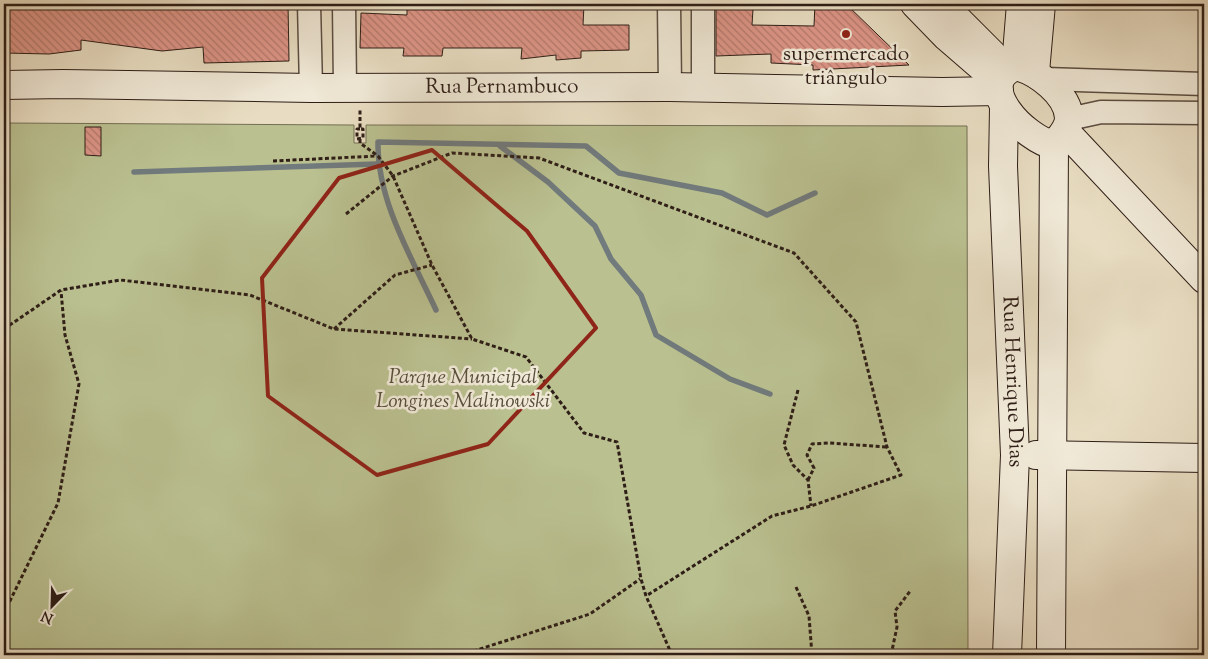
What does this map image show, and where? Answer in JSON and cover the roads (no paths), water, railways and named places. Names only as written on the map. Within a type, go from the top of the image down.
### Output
[{"type":"main road","points":[[915,4],[947,37],[1015,81],[1066,106],[1063,132]]},
{"type":"main road","points":[[942,4],[1015,81],[1028,132],[1043,143],[1063,132]]},
{"type":"main road","name":"Rua Henrique Dias","points":[[1007,655],[1015,455],[1003,166],[1015,81],[1021,4]]},
{"type":"main road","name":"Rua Henrique Dias","points":[[1015,81],[1041,4]]},
{"type":"main road","name":"Rua Pernambuco","points":[[4,85],[63,84],[311,88],[670,87],[942,92],[1015,81]]},
{"type":"main road","points":[[1063,132],[1204,279]]},
{"type":"main road","name":"Rua Henrique Dias","points":[[1051,655],[1053,455],[1063,132]]},
{"type":"main road","points":[[1015,455],[1204,458]]},
{"type":"street","points":[[309,4],[311,88]]},
{"type":"street","points":[[344,4],[345,87]]},
{"type":"street","points":[[669,4],[670,87]]},
{"type":"street","points":[[703,4],[703,88]]},
{"type":"street","name":"Rua Pernambuco","points":[[1015,81],[1204,84]]},
{"type":"street","points":[[1063,132],[1101,112],[1204,114]]},
{"type":"waterway","points":[[436,310],[407,250],[390,207],[383,186],[378,142],[586,146],[619,173],[722,193],[767,215],[815,193]]},
{"type":"waterway","points":[[500,146],[548,182],[595,226],[611,259],[641,295],[656,335],[730,379],[770,394]]},
{"type":"waterway","points":[[134,172],[377,164]]},
{"type":"place","name":"supermercado triângulo","points":[[846,34]]},
{"type":"park label","name":"Parque Municipal Longines Malinowski","points":[[463,390]]}]
